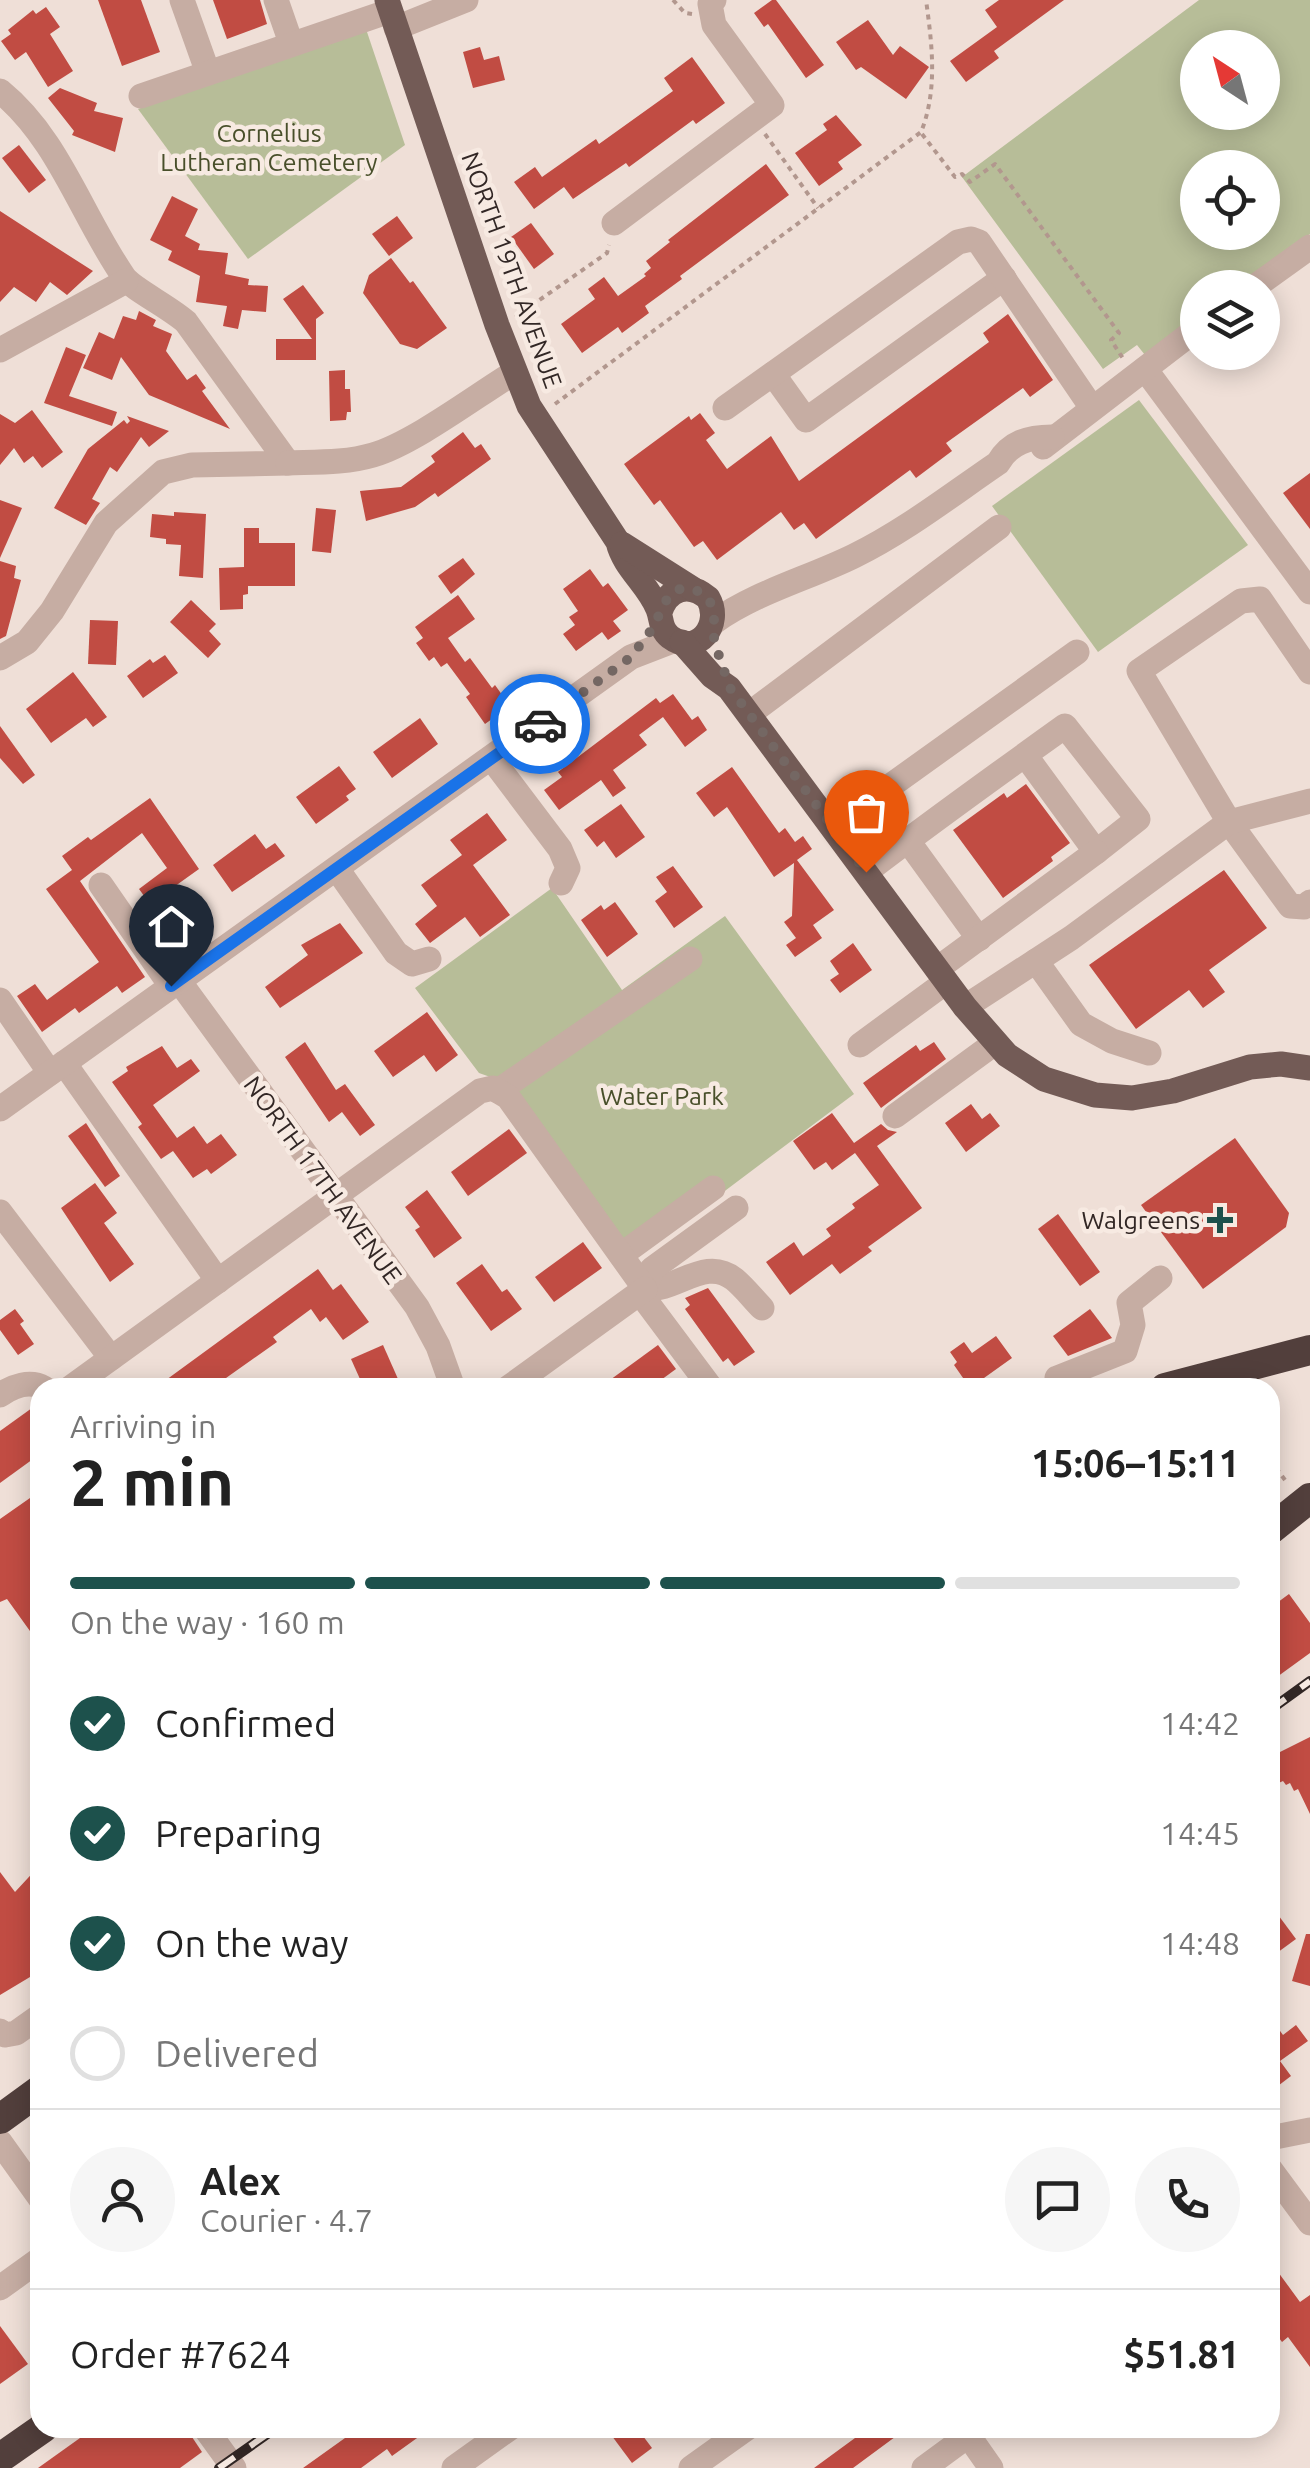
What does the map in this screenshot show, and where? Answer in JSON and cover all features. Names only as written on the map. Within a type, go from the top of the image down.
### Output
[{"type":"highway","points":[[1203,1378],[1310,1350]]},
{"type":"highway","points":[[1280,1522],[1306,1501]]},
{"type":"highway","points":[[0,2119],[30,2097]]},
{"type":"highway","points":[[0,2458],[30,2437]]},
{"type":"main road","name":"NORTH 19TH AVENUE","points":[[391,13],[514,372],[535,418],[618,542],[621,556],[660,613],[664,630],[730,688]]},
{"type":"main road","name":"NORTH 19TH AVENUE","points":[[618,542],[698,591],[714,610],[718,656],[730,688],[942,976],[1001,1049]]},
{"type":"main road","points":[[660,613],[664,600],[674,592],[698,591]]},
{"type":"main road","points":[[679,641],[700,640],[713,624]]},
{"type":"main road","points":[[1001,1049],[1060,1086],[1108,1098],[1146,1096],[1250,1067],[1281,1064],[1310,1068]]},
{"type":"street","points":[[182,0],[208,72]]},
{"type":"street","points":[[276,0],[291,43]]},
{"type":"street","points":[[141,96],[291,43],[391,13],[466,0]]},
{"type":"street","points":[[614,224],[772,104],[714,26],[710,4],[714,0]]},
{"type":"street","points":[[0,90],[40,130],[126,281],[167,305],[186,322],[288,463]]},
{"type":"street","points":[[725,408],[958,242],[971,239],[979,242],[1092,408]]},
{"type":"street","points":[[1278,270],[1310,247]]},
{"type":"street","points":[[772,374],[806,420],[1004,278]]},
{"type":"street","points":[[0,350],[126,281]]},
{"type":"street","points":[[713,624],[744,601],[859,553],[998,463],[1016,462],[1039,451],[1052,437],[1180,342]]},
{"type":"street","points":[[0,658],[27,642],[52,612],[106,522],[163,472],[192,465],[338,461],[373,455],[397,445],[514,372]]},
{"type":"street","points":[[1140,372],[1310,592]]},
{"type":"street","points":[[749,714],[1000,526]]},
{"type":"street","points":[[698,591],[744,601]]},
{"type":"street","points":[[1310,672],[1260,599],[1241,601],[1139,671],[1229,822],[1290,906],[1304,907],[1310,902]]},
{"type":"street","points":[[631,657],[660,613]]},
{"type":"street","points":[[0,1109],[631,657],[679,641]]},
{"type":"street","points":[[833,827],[1077,652]]},
{"type":"street","points":[[860,1045],[942,976],[979,939],[1138,819],[1065,726],[866,872]]},
{"type":"street","points":[[1024,755],[1096,852]]},
{"type":"street","points":[[492,760],[560,849],[568,868],[561,883]]},
{"type":"street","points":[[966,1007],[1229,822],[1310,801]]},
{"type":"street","points":[[908,841],[979,939]]},
{"type":"street","points":[[338,869],[396,954],[412,964],[429,959]]},
{"type":"street","name":"NORTH 17TH AVENUE","points":[[101,886],[416,1307],[438,1346],[449,1378]]},
{"type":"street","points":[[84,1378],[480,1091],[496,1089],[690,959]]},
{"type":"street","points":[[1036,961],[1081,1024],[1112,1041],[1148,1052]]},
{"type":"street","points":[[0,1000],[57,1068],[218,1281]]},
{"type":"street","points":[[895,1116],[1001,1049]]},
{"type":"street","points":[[496,1089],[508,1097],[703,1378]]},
{"type":"street","points":[[621,1256],[713,1188]]},
{"type":"street","points":[[642,1291],[652,1269],[736,1208]]},
{"type":"street","points":[[0,1212],[111,1358]]},
{"type":"street","points":[[522,1378],[642,1291],[668,1288],[701,1272],[716,1270],[734,1279],[762,1308]]},
{"type":"street","points":[[1066,1378],[1125,1351],[1134,1324],[1129,1302],[1160,1278]]},
{"type":"street","points":[[0,1395],[30,1385]]},
{"type":"street","points":[[0,2031],[5,2035],[16,2033],[30,2023]]},
{"type":"street","points":[[1280,2136],[1310,2130]]},
{"type":"street","points":[[0,2142],[30,2184]]},
{"type":"street","points":[[1280,2182],[1310,2223]]},
{"type":"street","points":[[0,2288],[30,2266]]},
{"type":"street","points":[[212,2438],[234,2468]]},
{"type":"street","points":[[454,2468],[496,2438]]},
{"type":"street","points":[[691,2468],[734,2438]]},
{"type":"street","points":[[924,2468],[958,2438]]},
{"type":"street","points":[[971,2438],[991,2468]]},
{"type":"path","points":[[535,418],[921,132],[932,101],[926,0]]},
{"type":"path","points":[[754,118],[820,210]]},
{"type":"path","points":[[921,132],[956,177],[962,174],[970,182],[995,164],[1109,317],[1119,333],[1111,340],[1140,372]]},
{"type":"path","points":[[528,310],[607,253],[614,224]]},
{"type":"path","points":[[1280,1471],[1306,1501]]},
{"type":"green space","points":[[1199,0],[1310,0],[1310,234],[1260,270],[1180,270],[1180,329],[1145,355],[1137,345],[1103,369],[962,177]]},
{"type":"green space","name":"Cornelius Lutheran Cemetery","points":[[366,29],[405,145],[248,259],[138,109]]},
{"type":"green space","points":[[1139,400],[1248,545],[1098,652],[992,506]]},
{"type":"green space","name":"Water Park","points":[[552,888],[622,990],[725,916],[854,1094],[649,1248],[621,1242],[496,1079],[479,1073],[415,988]]},
{"type":"building","points":[[98,0],[141,0],[160,52],[122,66]]},
{"type":"building","points":[[213,0],[260,0],[267,24],[227,39]]},
{"type":"building","points":[[776,0],[824,65],[806,78],[768,24],[764,27],[754,13]]},
{"type":"building","points":[[999,0],[1064,0],[994,51],[999,58],[966,82],[950,61],[997,27],[985,10]]},
{"type":"building","points":[[46,7],[60,27],[50,34],[73,71],[48,87],[26,52],[15,60],[1,41],[11,34],[8,30],[33,10],[36,14]]},
{"type":"building","points":[[868,20],[893,55],[900,46],[929,67],[906,99],[861,67],[856,70],[836,42]]},
{"type":"building","points":[[480,47],[484,60],[499,56],[505,80],[473,88],[463,52]]},
{"type":"building","points":[[692,57],[725,103],[573,199],[564,187],[534,209],[514,182],[535,167],[542,177],[596,139],[599,144],[673,91],[664,78]]},
{"type":"building","points":[[60,88],[97,103],[94,111],[123,118],[115,152],[72,135],[74,131],[48,98]]},
{"type":"building","points":[[836,115],[862,145],[838,162],[843,169],[819,186],[795,153],[827,130],[823,124]]},
{"type":"building","points":[[19,145],[46,180],[29,193],[2,158]]},
{"type":"building","points":[[766,164],[789,195],[680,276],[682,279],[645,306],[649,313],[622,333],[618,327],[582,353],[561,324],[595,299],[588,289],[604,277],[618,296],[646,276],[651,268],[646,261],[668,240]]},
{"type":"building","points":[[172,196],[198,209],[185,236],[200,244],[198,250],[228,253],[225,274],[249,279],[248,285],[268,286],[266,312],[242,310],[238,329],[223,326],[227,306],[196,302],[200,276],[168,260],[172,251],[150,240]]},
{"type":"building","points":[[0,211],[93,271],[67,295],[50,282],[36,302],[14,287],[0,302]]},
{"type":"building","points":[[397,216],[413,238],[389,256],[372,234]]},
{"type":"building","points":[[531,223],[554,254],[534,269],[511,237]]},
{"type":"building","points":[[391,258],[447,328],[417,349],[400,344],[363,293],[369,275]]},
{"type":"building","points":[[303,285],[324,313],[316,319],[316,360],[276,360],[276,339],[312,339],[283,299]]},
{"type":"building","points":[[139,311],[156,320],[153,326],[172,334],[166,351],[187,380],[196,374],[206,388],[202,391],[230,429],[149,395],[121,357],[112,380],[83,368],[99,332],[114,339],[123,316],[136,320]]},
{"type":"building","points":[[1008,314],[1053,380],[1030,397],[1023,388],[946,443],[952,451],[916,478],[910,470],[816,539],[804,523],[794,530],[781,512],[717,560],[703,541],[694,547],[660,500],[654,505],[624,464],[689,416],[691,420],[700,413],[715,433],[706,440],[727,469],[771,436],[799,481],[989,342],[983,333]]},
{"type":"building","points":[[66,347],[86,355],[69,396],[117,412],[112,426],[44,403]]},
{"type":"building","points":[[345,370],[351,412],[347,412],[346,420],[330,421],[329,371]]},
{"type":"building","points":[[32,410],[63,452],[42,468],[33,456],[24,463],[14,448],[0,465],[0,414],[15,423]]},
{"type":"building","points":[[127,416],[169,431],[149,447],[141,437],[117,472],[110,467],[92,499],[100,503],[86,525],[54,508],[88,449],[124,420],[127,424]]},
{"type":"building","points":[[463,432],[475,448],[481,444],[491,459],[438,497],[435,493],[415,507],[366,521],[360,491],[401,487],[435,462],[431,456]]},
{"type":"building","points":[[1310,473],[1310,529],[1283,493]]},
{"type":"building","points":[[0,500],[22,508],[0,558]]},
{"type":"building","points":[[316,508],[336,510],[331,553],[312,551]]},
{"type":"building","points":[[174,512],[206,514],[203,578],[179,576],[181,545],[150,537],[152,514],[174,516]]},
{"type":"building","points":[[244,528],[259,528],[259,543],[295,543],[295,586],[248,586],[243,609],[220,610],[219,568],[244,567]]},
{"type":"building","points":[[463,558],[475,574],[451,594],[438,576]]},
{"type":"building","points":[[0,561],[16,566],[14,578],[21,580],[6,636],[0,639]]},
{"type":"building","points":[[590,569],[603,587],[608,583],[628,610],[613,621],[621,631],[608,640],[602,632],[576,651],[563,634],[575,625],[569,617],[578,611],[563,589]]},
{"type":"building","points":[[458,595],[475,619],[448,638],[465,662],[470,658],[510,706],[485,724],[466,697],[470,694],[447,663],[441,667],[434,657],[429,661],[416,643],[423,638],[415,627]]},
{"type":"building","points":[[191,600],[216,624],[209,631],[221,644],[208,658],[170,622]]},
{"type":"building","points":[[90,620],[118,621],[116,665],[88,664]]},
{"type":"building","points":[[165,655],[178,673],[143,698],[127,676],[150,659],[153,663]]},
{"type":"building","points":[[73,672],[107,717],[93,727],[86,718],[51,743],[26,709]]},
{"type":"building","points":[[673,694],[692,720],[698,716],[707,730],[685,747],[663,717],[639,735],[647,745],[613,770],[626,788],[613,797],[601,780],[559,810],[544,790],[562,777],[558,772],[656,698],[660,703]]},
{"type":"building","points":[[420,718],[438,744],[392,778],[373,752]]},
{"type":"building","points":[[0,726],[35,775],[23,784],[0,758]]},
{"type":"building","points":[[339,766],[356,789],[346,796],[349,800],[316,824],[296,797]]},
{"type":"building","points":[[732,767],[779,833],[785,828],[795,842],[803,836],[812,849],[797,860],[834,910],[813,925],[822,938],[795,957],[786,945],[796,938],[784,922],[792,916],[794,863],[774,877],[727,807],[714,817],[696,793]]},
{"type":"building","points":[[1026,784],[1070,843],[1051,857],[1053,861],[1003,898],[953,830],[1004,793],[1007,798]]},
{"type":"building","points":[[150,798],[199,869],[150,904],[139,889],[167,868],[142,833],[80,881],[145,977],[122,993],[117,986],[79,1013],[75,1008],[42,1032],[17,996],[35,984],[47,1000],[99,962],[46,889],[72,870],[62,856]]},
{"type":"building","points":[[621,804],[645,837],[616,858],[604,841],[597,847],[584,830]]},
{"type":"building","points":[[487,813],[507,840],[473,865],[510,915],[480,937],[465,917],[430,943],[415,924],[437,906],[421,885],[462,855],[450,840]]},
{"type":"building","points":[[255,834],[266,849],[275,843],[285,856],[232,892],[213,865]]},
{"type":"building","points":[[673,866],[703,907],[674,928],[655,901],[667,892],[656,877]]},
{"type":"building","points":[[1224,870],[1267,928],[1209,970],[1225,992],[1203,1008],[1189,990],[1136,1029],[1089,965]]},
{"type":"building","points":[[615,902],[638,934],[607,957],[581,920],[601,905],[604,910]]},
{"type":"building","points":[[340,923],[363,953],[280,1008],[265,987],[308,955],[301,945]]},
{"type":"building","points":[[853,943],[872,970],[840,993],[830,980],[839,974],[830,961]]},
{"type":"building","points":[[427,1012],[458,1055],[436,1072],[424,1055],[393,1077],[374,1051]]},
{"type":"building","points":[[305,1042],[336,1090],[345,1084],[375,1125],[360,1136],[342,1112],[329,1122],[285,1057]]},
{"type":"building","points":[[934,1042],[946,1059],[881,1108],[863,1083],[916,1045],[920,1051]]},
{"type":"building","points":[[162,1046],[177,1068],[191,1059],[200,1071],[153,1105],[177,1138],[194,1126],[207,1144],[221,1134],[237,1155],[211,1174],[207,1169],[193,1178],[173,1151],[161,1159],[112,1082],[128,1071],[126,1067]]},
{"type":"building","points":[[971,1104],[982,1119],[990,1113],[1000,1126],[966,1152],[945,1123]]},
{"type":"building","points":[[832,1113],[854,1143],[881,1124],[897,1132],[877,1146],[922,1208],[868,1247],[872,1251],[840,1274],[832,1264],[790,1295],[766,1262],[794,1242],[803,1256],[831,1236],[826,1229],[855,1208],[852,1204],[879,1185],[855,1153],[832,1170],[826,1162],[814,1170],[793,1141]]},
{"type":"building","points":[[86,1123],[120,1176],[105,1187],[68,1136]]},
{"type":"building","points":[[509,1129],[527,1153],[468,1196],[451,1172]]},
{"type":"building","name":"Walgreens","points":[[1235,1138],[1289,1213],[1286,1227],[1203,1289],[1141,1205]]},
{"type":"building","points":[[95,1183],[117,1213],[104,1223],[134,1264],[110,1282],[61,1208]]},
{"type":"building","points":[[427,1190],[462,1238],[434,1258],[415,1230],[420,1227],[405,1207]]},
{"type":"building","points":[[1058,1214],[1100,1272],[1080,1286],[1038,1229]]},
{"type":"building","points":[[583,1242],[602,1268],[554,1302],[535,1277]]},
{"type":"building","points":[[482,1264],[502,1292],[507,1289],[522,1309],[491,1331],[456,1283]]},
{"type":"building","points":[[318,1269],[333,1290],[341,1284],[369,1322],[343,1340],[326,1317],[320,1322],[311,1309],[273,1337],[277,1342],[226,1378],[169,1378]]},
{"type":"building","points":[[708,1288],[755,1352],[734,1366],[728,1358],[723,1362],[685,1309],[690,1305],[685,1298]]},
{"type":"building","points":[[15,1309],[34,1344],[18,1355],[0,1330],[0,1320]]},
{"type":"building","points":[[1090,1309],[1112,1338],[1068,1356],[1053,1336]]},
{"type":"building","points":[[996,1336],[1012,1358],[984,1378],[963,1378],[950,1352],[964,1342],[972,1353]]},
{"type":"building","points":[[383,1345],[398,1378],[360,1378],[351,1359]]},
{"type":"building","points":[[658,1345],[676,1369],[664,1378],[613,1378]]},
{"type":"building","points":[[30,1409],[30,1461],[0,1483],[0,1431]]},
{"type":"building","points":[[30,1498],[30,1631],[7,1599],[0,1602],[0,1519]]},
{"type":"building","points":[[1289,1594],[1310,1623],[1310,1653],[1280,1675],[1280,1601]]},
{"type":"building","points":[[1310,1737],[1310,1814],[1298,1789],[1294,1791],[1290,1783],[1280,1782],[1280,1752]]},
{"type":"building","points":[[0,1872],[15,1892],[30,1876],[30,1977],[0,1995]]},
{"type":"building","points":[[1280,1917],[1296,1939],[1280,1951]]},
{"type":"building","points":[[1306,1934],[1310,1934],[1310,1986],[1292,1981]]},
{"type":"building","points":[[1296,2025],[1308,2041],[1280,2061],[1280,2031],[1283,2035]]},
{"type":"building","points":[[1280,2061],[1291,2076],[1280,2084]]},
{"type":"building","points":[[1280,2275],[1300,2302],[1310,2295],[1310,2367],[1288,2337],[1282,2342]]},
{"type":"building","points":[[0,2326],[28,2364],[0,2384]]},
{"type":"building","points":[[80,2438],[193,2438],[202,2452],[180,2468],[38,2468]]},
{"type":"building","points":[[345,2438],[417,2438],[392,2456],[387,2449],[361,2468],[303,2468]]},
{"type":"building","points":[[613,2438],[644,2438],[652,2448],[632,2463]]},
{"type":"building","points":[[855,2438],[894,2438],[853,2468],[814,2468]]},
{"type":"railway","points":[[1280,1703],[1310,1681]]},
{"type":"railway","points":[[219,2468],[262,2438]]},
{"type":"way so far","points":[[540,724],[631,657],[652,629],[669,595],[680,589],[698,591],[708,598],[714,610],[714,641],[730,688],[866,872]]},
{"type":"place","name":"Walgreens","points":[[1220,1220]]},
{"type":"route","points":[[171,986],[540,724]]}]
